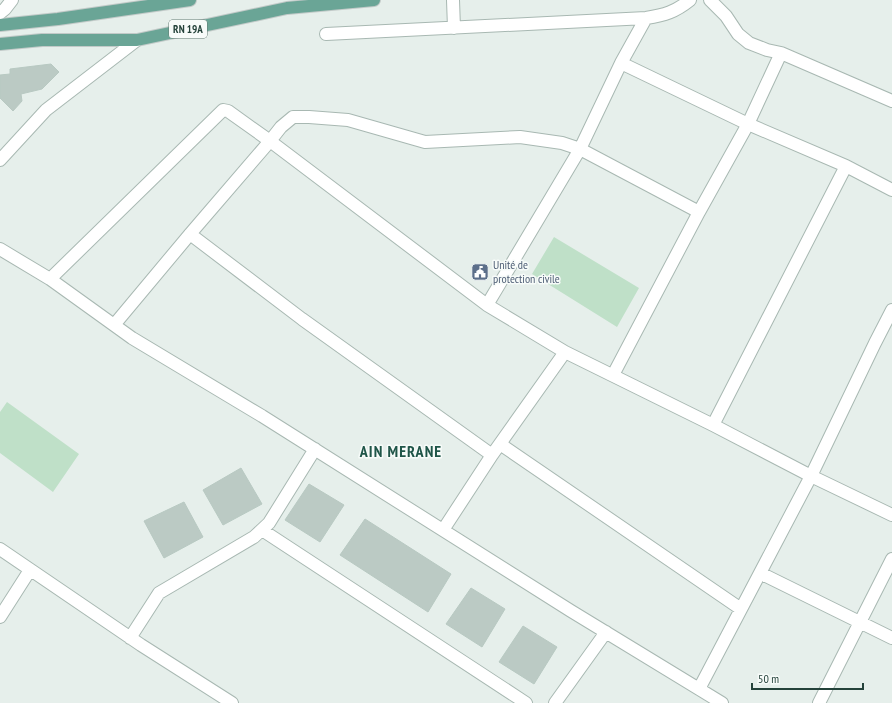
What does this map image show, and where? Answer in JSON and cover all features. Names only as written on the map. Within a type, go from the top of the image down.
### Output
[{"type":"main road","name":"RN 19A","points":[[0,25],[58,19],[190,0]]},
{"type":"main road","name":"RN 19A","points":[[0,44],[42,40],[137,40],[287,8],[374,0]]},
{"type":"street","points":[[0,13],[6,9],[12,0]]},
{"type":"street","points":[[453,0],[454,28]]},
{"type":"street","points":[[326,34],[646,18],[666,14],[683,6],[690,0]]},
{"type":"street","points":[[710,0],[726,16],[738,34],[749,43],[767,50],[781,53],[892,102]]},
{"type":"street","points":[[487,305],[580,149],[621,63],[646,18]]},
{"type":"street","points":[[0,160],[46,110],[137,40]]},
{"type":"street","points":[[613,375],[699,212],[748,124],[781,53]]},
{"type":"street","points":[[621,63],[748,124],[846,166],[892,190]]},
{"type":"street","points":[[50,279],[223,110],[228,111],[487,305],[566,352],[713,425],[811,476],[892,515]]},
{"type":"street","points":[[114,325],[281,127],[293,117],[308,116],[348,120],[425,142],[520,137],[562,143],[580,149],[699,212]]},
{"type":"street","points":[[713,425],[846,166]]},
{"type":"street","points":[[190,234],[302,318],[492,455]]},
{"type":"street","points":[[0,249],[50,279],[132,338],[315,449],[722,703]]},
{"type":"street","points":[[699,689],[811,476],[892,310]]},
{"type":"street","points":[[443,530],[492,455],[566,352]]},
{"type":"street","points":[[500,444],[741,609]]},
{"type":"street","points":[[130,638],[159,592],[254,537],[269,523],[315,449]]},
{"type":"street","points":[[262,530],[526,703]]},
{"type":"street","points":[[0,549],[130,638],[232,703]]},
{"type":"street","points":[[819,703],[892,559]]},
{"type":"street","points":[[0,617],[30,570]]},
{"type":"street","points":[[760,573],[892,638]]},
{"type":"street","points":[[555,703],[606,632]]},
{"type":"green space","points":[[554,237],[639,288],[617,327],[532,274]]},
{"type":"green space","points":[[7,402],[79,454],[53,492],[0,453],[0,412]]},
{"type":"building","points":[[51,64],[59,72],[42,89],[21,94],[22,101],[13,111],[0,98],[0,75],[10,74],[10,69]]},
{"type":"building","points":[[241,468],[262,504],[223,525],[203,490]]},
{"type":"building","points":[[309,484],[344,505],[320,542],[285,520]]},
{"type":"building","points":[[184,502],[203,537],[164,558],[144,521]]},
{"type":"building","points":[[365,519],[451,574],[428,612],[340,555]]},
{"type":"building","points":[[471,588],[505,609],[482,647],[446,624]]},
{"type":"building","points":[[523,626],[557,647],[534,684],[499,662]]},
{"type":"place","name":"Unité de protection civile","points":[[480,272]]},
{"type":"district","name":"AIN MERANE","points":[[401,451]]}]
